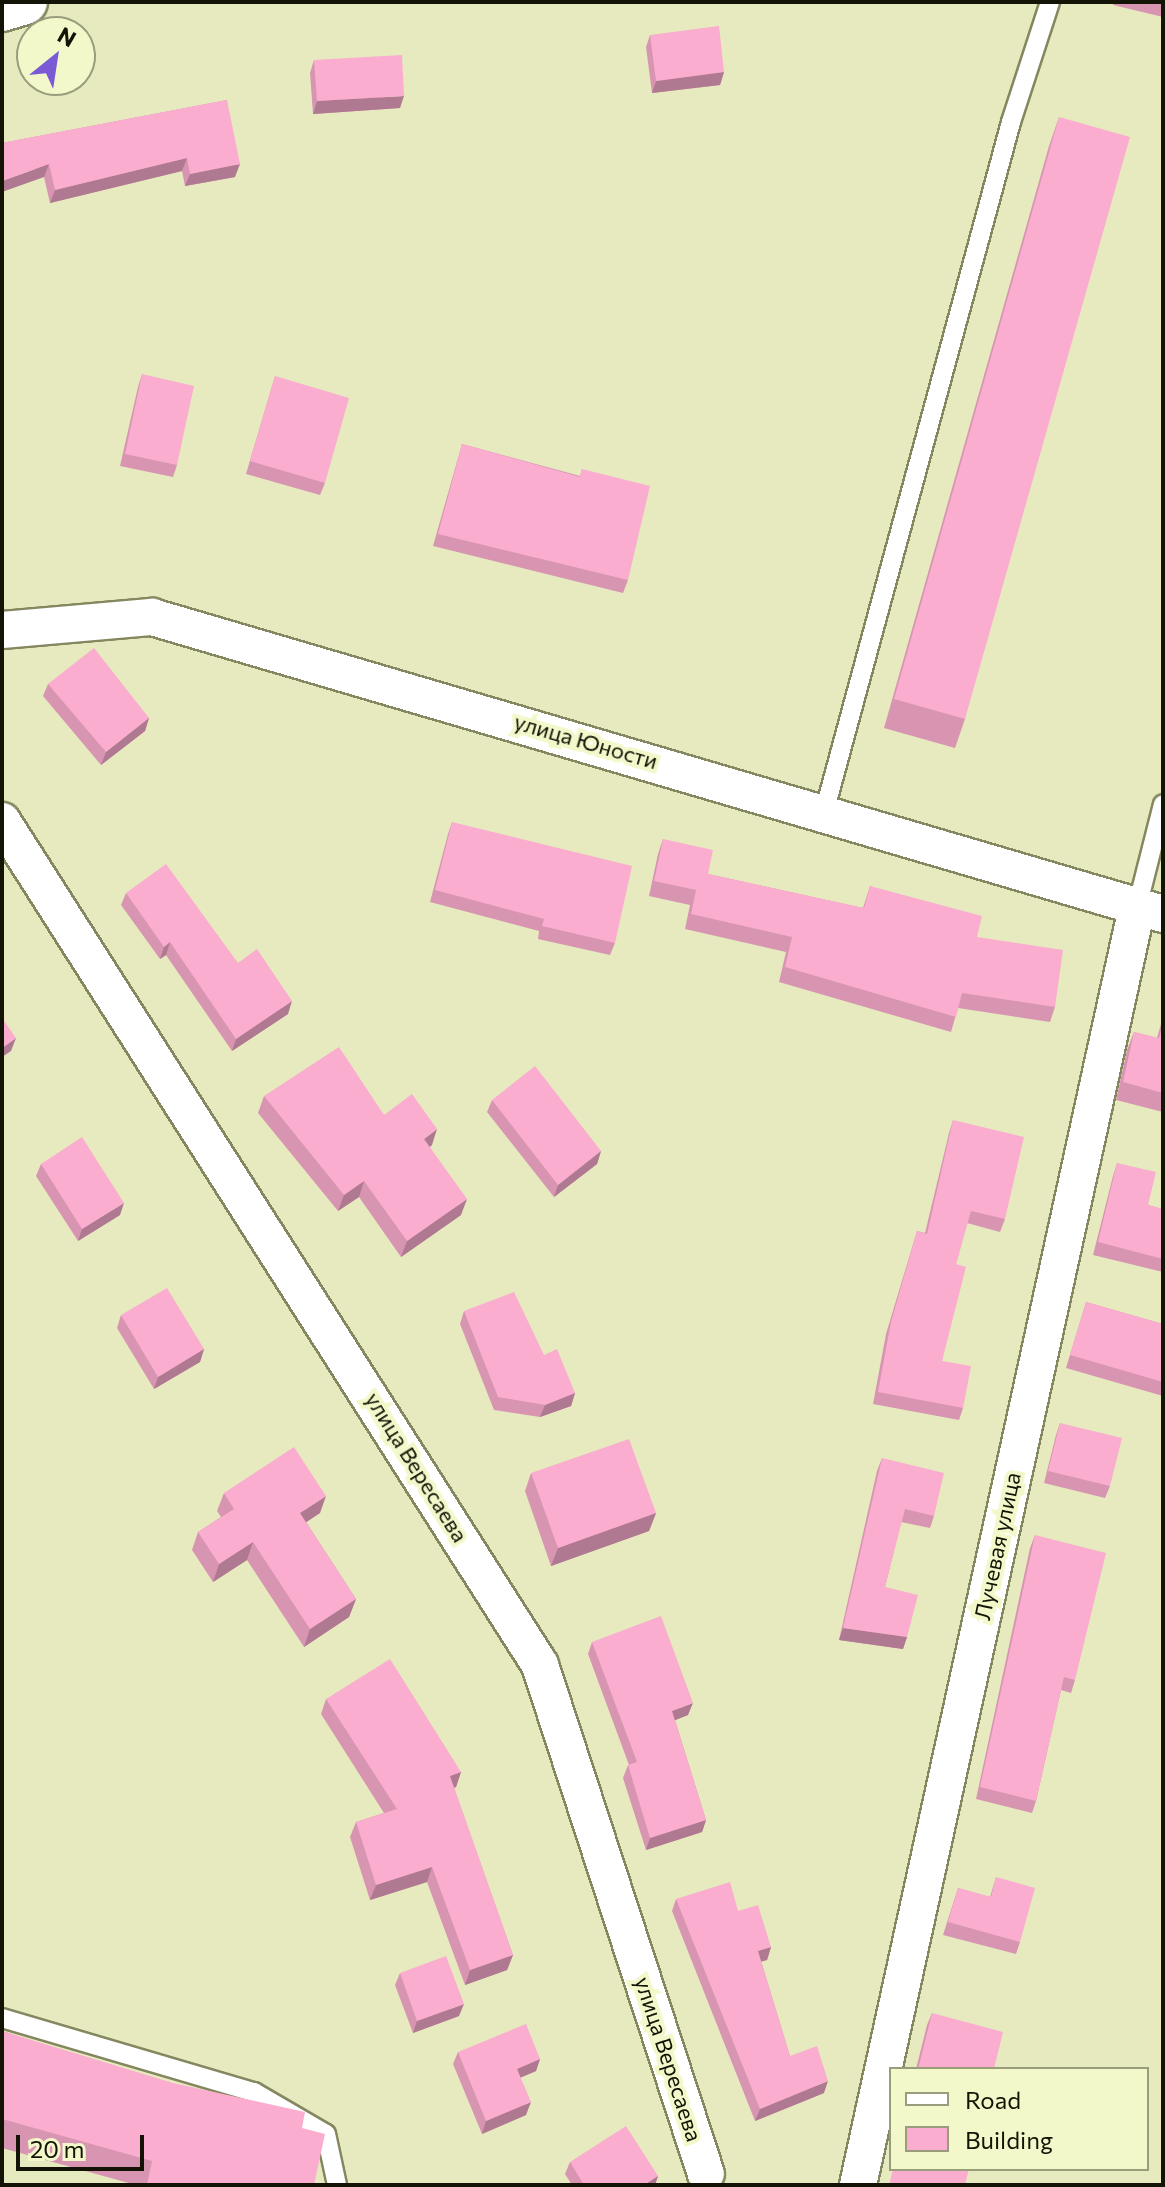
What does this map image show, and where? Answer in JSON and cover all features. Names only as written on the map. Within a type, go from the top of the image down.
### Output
[{"type":"main road","points":[[2,9],[25,2]]},
{"type":"street","name":"улица Юности","points":[[2,630],[152,617],[825,809],[1150,910]]},
{"type":"street","name":"улица Вересаева","points":[[2,821],[540,1665],[706,2174]]},
{"type":"street","name":"Лучевая улица","points":[[858,2185],[1150,910]]},
{"type":"lane","points":[[825,809],[1011,122],[1050,2]]},
{"type":"lane","points":[[1150,910],[1163,804]]},
{"type":"lane","points":[[2,2018],[254,2092],[326,2134],[337,2185]]},
{"type":"building","points":[[719,26],[724,72],[656,81],[650,35]]},
{"type":"building","points":[[402,55],[404,96],[317,101],[314,60]]},
{"type":"building","points":[[227,100],[240,164],[190,174],[187,158],[55,190],[49,164],[2,181],[2,143]]},
{"type":"building","points":[[1059,117],[1130,137],[965,719],[894,699]]},
{"type":"building","points":[[142,374],[194,386],[177,465],[125,454]]},
{"type":"building","points":[[275,376],[349,398],[325,483],[250,461]]},
{"type":"building","points":[[462,444],[580,477],[582,469],[650,486],[628,580],[438,534]]},
{"type":"building","points":[[94,648],[149,718],[106,752],[48,684]]},
{"type":"building","points":[[452,822],[632,866],[615,943],[542,926],[544,919],[435,890]]},
{"type":"building","points":[[663,839],[713,850],[708,874],[864,908],[870,886],[982,916],[977,937],[1063,950],[1055,1007],[962,993],[956,1017],[785,967],[792,937],[691,914],[696,890],[654,881]]},
{"type":"building","points":[[166,864],[238,963],[257,949],[292,1001],[236,1039],[170,942],[164,947],[126,893]]},
{"type":"building","points":[[2,1018],[16,1038],[2,1048]]},
{"type":"building","points":[[1163,1024],[1163,1093],[1123,1082],[1134,1032],[1159,1038]]},
{"type":"building","points":[[339,1047],[384,1115],[412,1094],[437,1129],[424,1139],[467,1199],[407,1241],[364,1181],[344,1195],[264,1096]]},
{"type":"building","points":[[535,1066],[601,1151],[558,1185],[492,1100]]},
{"type":"building","points":[[953,1120],[1024,1137],[1005,1219],[971,1211],[956,1264],[966,1267],[942,1361],[971,1366],[963,1408],[878,1392],[891,1322],[917,1231],[927,1234]]},
{"type":"building","points":[[82,1137],[124,1203],[82,1229],[41,1164]]},
{"type":"building","points":[[1117,1163],[1156,1172],[1148,1205],[1163,1209],[1163,1259],[1098,1242]]},
{"type":"building","points":[[167,1288],[204,1349],[158,1377],[121,1315]]},
{"type":"building","points":[[514,1292],[544,1355],[557,1349],[575,1393],[545,1405],[498,1397],[464,1311]]},
{"type":"building","points":[[1086,1302],[1163,1324],[1163,1382],[1070,1355]]},
{"type":"building","points":[[1060,1423],[1122,1438],[1110,1486],[1048,1471]]},
{"type":"building","points":[[629,1439],[656,1513],[558,1548],[531,1473]]},
{"type":"building","points":[[294,1447],[326,1496],[300,1513],[356,1599],[310,1629],[253,1542],[219,1564],[198,1532],[234,1509],[224,1493]]},
{"type":"building","points":[[882,1458],[944,1473],[934,1516],[905,1509],[885,1587],[918,1595],[907,1637],[843,1628]]},
{"type":"building","points":[[1035,1535],[1106,1553],[1075,1680],[1064,1677],[1036,1801],[980,1787]]},
{"type":"building","points":[[661,1616],[693,1703],[672,1711],[706,1820],[650,1838],[628,1765],[637,1762],[592,1642]]},
{"type":"building","points":[[390,1659],[461,1772],[450,1776],[513,1955],[470,1970],[432,1867],[376,1885],[356,1822],[397,1809],[326,1699]]},
{"type":"building","points":[[996,1877],[1035,1888],[1020,1942],[948,1922],[958,1888],[991,1897]]},
{"type":"building","points":[[730,1882],[738,1911],[758,1905],[771,1947],[758,1951],[790,2056],[817,2046],[828,2081],[760,2109],[676,1899]]},
{"type":"building","points":[[446,1956],[464,2004],[417,2021],[400,1973]]},
{"type":"building","points":[[932,2013],[1003,2032],[994,2067],[918,2067]]},
{"type":"building","points":[[526,2024],[540,2059],[517,2069],[531,2102],[486,2121],[458,2052]]},
{"type":"building","points":[[2,2031],[173,2083],[305,2112],[302,2128],[325,2134],[314,2185],[147,2185],[152,2161],[2,2119]]},
{"type":"building","points":[[626,2126],[658,2176],[644,2185],[584,2185],[570,2162]]},
{"type":"building","points":[[892,2171],[968,2171],[965,2185],[889,2185]]}]
